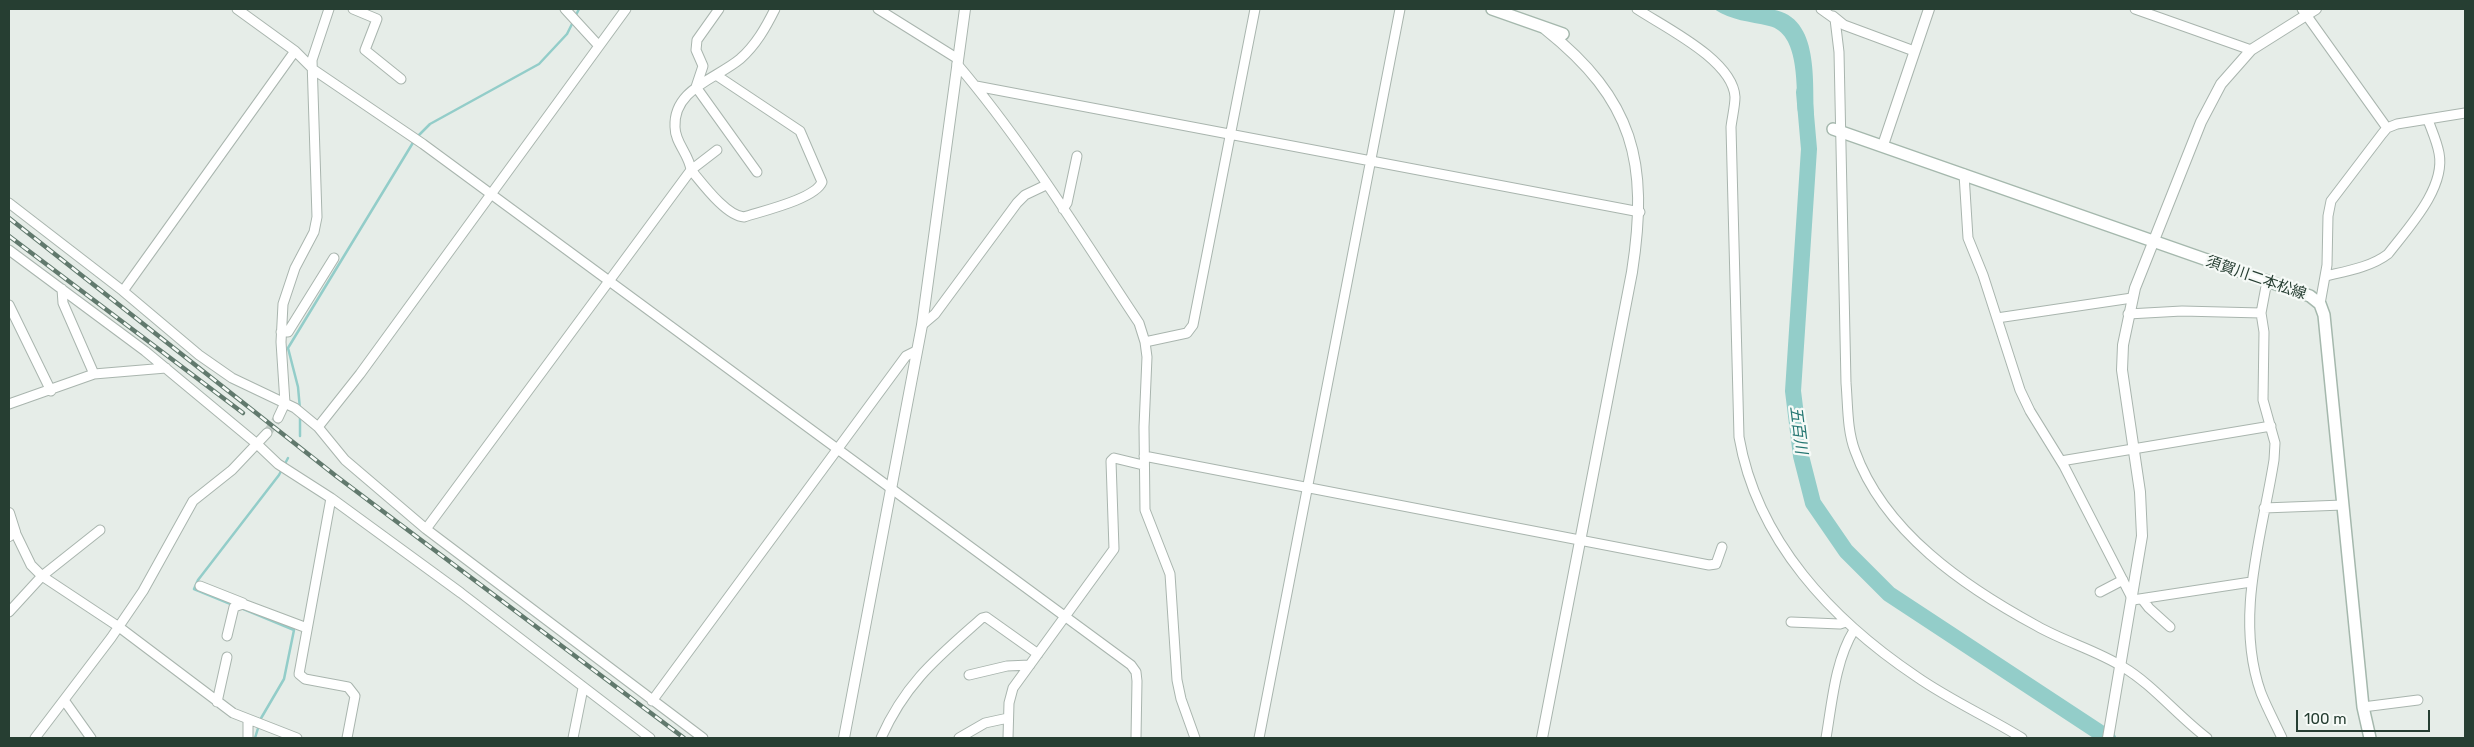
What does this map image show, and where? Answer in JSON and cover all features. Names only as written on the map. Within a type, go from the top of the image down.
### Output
[{"type":"main road","points":[[1492,9],[1544,29],[1563,34]]},
{"type":"main road","name":"須賀川二本松線","points":[[1838,130],[2310,296],[2320,304],[2324,315],[2364,707],[2370,738]]},
{"type":"street","points":[[237,9],[295,51],[314,70],[423,144],[489,195],[609,280],[1131,665],[1136,672],[1136,738]]},
{"type":"street","points":[[278,418],[285,403],[281,332],[283,304],[295,268],[314,232],[317,217],[313,54],[329,9]]},
{"type":"street","points":[[353,9],[377,19],[365,50],[401,79]]},
{"type":"street","points":[[564,9],[599,46]]},
{"type":"street","points":[[318,427],[360,374],[626,9]]},
{"type":"street","points":[[696,87],[703,66],[696,50],[697,40],[719,9]]},
{"type":"street","points":[[716,75],[800,131],[822,182],[816,190],[800,198],[741,217],[721,204],[691,170],[690,163],[676,136],[675,125],[681,102],[696,87],[740,59],[755,44],[775,9]]},
{"type":"street","points":[[878,9],[957,62],[1063,209],[1139,323],[1146,342],[1148,372],[1144,461],[1147,516],[1172,583],[1179,688],[1195,738]]},
{"type":"street","points":[[843,737],[892,489],[922,324],[965,9]]},
{"type":"street","points":[[1146,342],[1187,333],[1193,325],[1255,9]]},
{"type":"street","points":[[1259,738],[1400,9]]},
{"type":"street","points":[[1637,9],[1702,52],[1721,67],[1731,84],[1735,96],[1731,127],[1738,411],[1744,464],[1760,507],[1778,539],[1802,573],[1854,630],[1918,678],[2022,738]]},
{"type":"street","points":[[1821,9],[1835,19],[1869,36],[1914,51]]},
{"type":"street","points":[[1828,9],[1835,19],[1840,52],[1838,130],[1846,383],[1850,431],[1854,450],[1861,465],[1881,501],[1899,526],[1963,580],[2037,626],[2133,673],[2188,724],[2207,738]]},
{"type":"street","points":[[1883,146],[1929,9]]},
{"type":"street","points":[[2138,9],[2251,50]]},
{"type":"street","points":[[2108,738],[2120,668],[2137,599],[2142,536],[2140,492],[2122,370],[2123,345],[2132,298],[2140,272],[2212,99],[2221,84],[2251,50],[2304,12],[2316,9]]},
{"type":"street","points":[[2304,12],[2387,128]]},
{"type":"street","points":[[1542,738],[1632,272],[1640,212],[1636,165],[1626,128],[1618,110],[1590,70],[1544,29]]},
{"type":"street","points":[[122,291],[295,51]]},
{"type":"street","points":[[976,86],[1231,136],[1640,212]]},
{"type":"street","points":[[696,87],[757,172]]},
{"type":"street","points":[[2320,304],[2326,276],[2328,216],[2331,201],[2387,128],[2465,113]]},
{"type":"street","points":[[2326,276],[2362,267],[2382,259],[2388,254],[2420,212],[2430,195],[2439,165],[2440,154],[2428,120]]},
{"type":"street","points":[[426,529],[691,170],[717,150]]},
{"type":"street","points":[[1063,209],[1067,203],[1077,156]]},
{"type":"street","points":[[1964,174],[1968,238],[1997,318],[2020,390],[2030,411],[2061,461],[2123,580],[2137,599],[2170,627]]},
{"type":"street","points":[[922,324],[935,314],[1017,203],[1025,195],[1046,185]]},
{"type":"street","points":[[9,203],[122,291],[199,355],[232,378],[295,408],[318,427],[345,460],[426,529],[703,738]]},
{"type":"street","points":[[9,250],[166,368],[258,444],[278,464],[332,498],[650,738]]},
{"type":"street","points":[[281,332],[288,332],[334,258]]},
{"type":"street","points":[[2266,281],[2261,313],[2264,332],[2263,400],[2275,444],[2274,460],[2251,582],[2253,658],[2261,693],[2282,738]]},
{"type":"street","points":[[62,288],[62,303],[94,374]]},
{"type":"street","points":[[1997,318],[2132,298]]},
{"type":"street","points":[[9,305],[51,391]]},
{"type":"street","points":[[2128,314],[2182,311],[2261,313]]},
{"type":"street","points":[[652,701],[906,356],[916,351]]},
{"type":"street","points":[[9,404],[51,391],[94,374],[166,368]]},
{"type":"street","points":[[2061,461],[2271,426]]},
{"type":"street","points":[[35,738],[119,627],[162,560],[193,501],[232,470],[266,434]]},
{"type":"street","points":[[1008,738],[1008,718],[1013,688],[1114,549],[1110,461],[1114,458],[1144,461],[1307,488],[1709,565],[1716,564],[1722,546]]},
{"type":"street","points":[[332,498],[299,674],[305,679],[348,686],[353,690],[355,696],[347,738]]},
{"type":"street","points":[[2264,508],[2343,506]]},
{"type":"street","points":[[9,513],[12,534],[31,565],[42,576],[119,627],[233,713],[297,738]]},
{"type":"street","points":[[9,612],[42,576],[100,530]]},
{"type":"street","points":[[2100,592],[2123,580]]},
{"type":"street","points":[[2137,599],[2251,582]]},
{"type":"street","points":[[200,586],[307,628]]},
{"type":"street","points":[[226,636],[234,607],[243,604]]},
{"type":"street","points":[[881,738],[890,716],[922,671],[982,618],[986,618],[1038,654]]},
{"type":"street","points":[[1791,622],[1840,624],[1846,622]]},
{"type":"street","points":[[1826,738],[1838,672],[1854,630]]},
{"type":"street","points":[[217,702],[227,657]]},
{"type":"street","points":[[969,675],[1007,666],[1030,664]]},
{"type":"street","points":[[573,738],[583,688]]},
{"type":"street","points":[[64,700],[91,738]]},
{"type":"street","points":[[2364,707],[2418,700]]},
{"type":"street","points":[[959,738],[986,723],[1008,718]]},
{"type":"street","points":[[248,738],[256,722]]},
{"type":"water","points":[[1714,9],[1768,9],[1785,13],[1797,22],[1805,35],[1810,50],[1814,116],[1798,112],[1794,62],[1786,39],[1779,31],[1769,26],[1734,18]]},
{"type":"waterway","points":[[575,17],[579,9]]},
{"type":"waterway","points":[[417,137],[430,124],[539,64],[567,34],[573,22]]},
{"type":"waterway","name":"五百川","points":[[1804,92],[1809,149],[1793,391],[1801,456],[1813,503],[1846,551],[1889,594],[2108,738]]},
{"type":"waterway","points":[[300,409],[298,387],[288,348],[414,141]]},
{"type":"waterway","points":[[300,415],[300,436]]},
{"type":"waterway","points":[[233,605],[194,589],[198,580],[279,475],[288,458]]},
{"type":"waterway","points":[[241,608],[294,630],[284,679],[260,720]]},
{"type":"waterway","points":[[255,738],[259,725]]},
{"type":"tunnel","points":[[267,433],[278,418]]},
{"type":"railway","points":[[9,218],[336,476],[684,738]]},
{"type":"railway","points":[[9,236],[243,413]]}]
